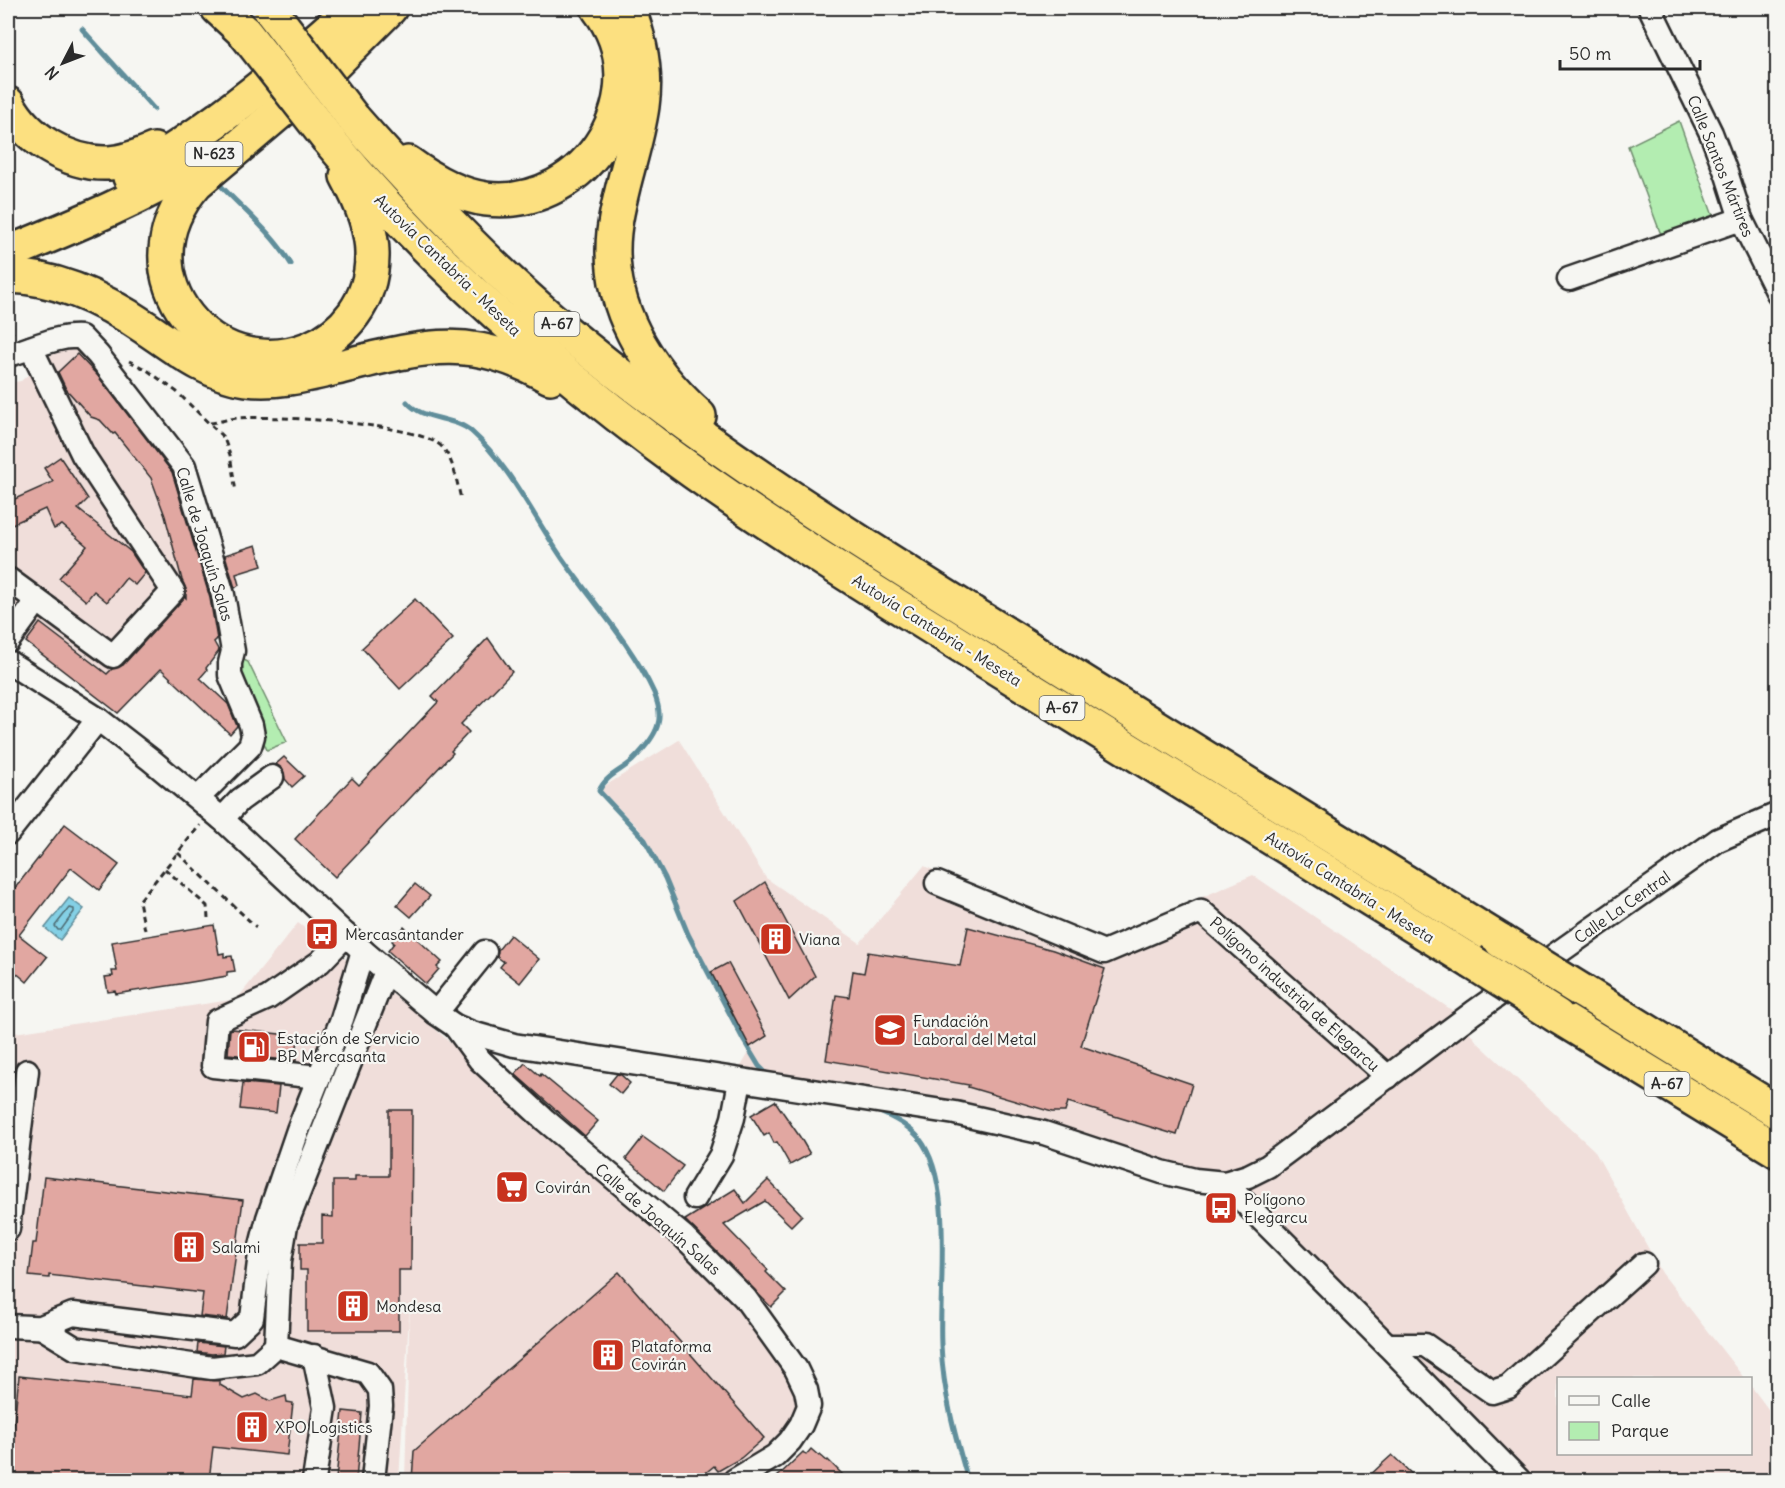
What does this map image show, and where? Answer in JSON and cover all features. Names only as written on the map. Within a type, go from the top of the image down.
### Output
[{"type":"highway","name":"Autovía Cantabria - Meseta","points":[[218,8],[236,20],[328,140],[411,232],[476,297],[573,380],[657,446],[887,600],[1778,1151]]},
{"type":"highway","name":"N-623","points":[[8,253],[137,196],[193,167],[261,123],[316,80],[390,8]]},
{"type":"highway","points":[[328,140],[361,206],[370,239],[372,268],[362,302],[351,318],[339,329],[327,339],[305,350],[270,357],[243,355],[226,349],[195,325],[183,312],[174,294],[166,266],[166,246],[170,228],[180,205],[196,183],[316,80],[405,8]]},
{"type":"highway","points":[[353,118],[422,172],[459,192],[474,197],[498,200],[525,196],[548,189],[577,171],[593,156],[606,137],[619,102],[622,79],[620,57],[612,33],[598,8]]},
{"type":"highway","points":[[628,8],[639,42],[643,92],[640,116],[614,231],[615,276],[624,311],[637,342],[664,378],[694,411],[790,498]]},
{"type":"highway","name":"Autovía Cantabria - Meseta","points":[[270,9],[353,118],[460,234],[562,328],[674,416],[790,498],[919,580],[1778,1112]]},
{"type":"highway","name":"N-623","points":[[8,237],[73,208],[124,181],[177,148],[252,94],[301,54],[348,10]]},
{"type":"highway","points":[[8,104],[30,133],[53,148],[78,159],[110,163],[128,160],[164,146],[207,123],[252,94]]},
{"type":"highway","points":[[8,276],[45,281],[88,295],[132,319],[194,360],[223,373],[245,379],[288,378],[418,349],[451,346],[486,350],[518,361],[544,374],[657,446]]},
{"type":"street","name":"Calle Santos Mártires","points":[[1650,8],[1711,133],[1741,219],[1778,293]]},
{"type":"street","points":[[1569,279],[1741,219]]},
{"type":"street","name":"Calle de Joaquín Salas","points":[[8,354],[70,336],[81,337],[98,355],[184,466],[223,595],[233,651],[230,675],[248,717],[253,736],[250,746],[211,809]]},
{"type":"street","points":[[8,579],[113,656],[172,591],[83,455],[31,348]]},
{"type":"street","points":[[8,641],[37,601]]},
{"type":"street","name":"Calle de Joaquín Salas","points":[[8,662],[98,719],[151,759],[211,809],[363,951],[436,1013],[455,1026],[514,1045],[740,1081]]},
{"type":"street","points":[[8,833],[98,719]]},
{"type":"street","points":[[211,809],[240,800],[272,777]]},
{"type":"street","name":"Calle La Central","points":[[1474,1012],[1718,840],[1778,814]]},
{"type":"street","name":"Polígono industrial de Elegarcu","points":[[937,883],[1104,952],[1201,911],[1388,1077]]},
{"type":"street","points":[[319,1077],[213,1066],[217,1021],[268,998],[320,962],[346,935]]},
{"type":"street","points":[[41,1327],[73,1314],[236,1334],[252,1318],[261,1246],[268,1218],[298,1130],[342,1019],[363,951]]},
{"type":"street","points":[[436,1013],[485,952]]},
{"type":"street","points":[[41,1327],[75,1348],[212,1368],[257,1363],[276,1346],[280,1261],[286,1225],[386,971]]},
{"type":"street","name":"Polígono industrial de Elegarcu","points":[[740,1081],[955,1113],[1044,1133],[1162,1172],[1196,1180],[1225,1183],[1248,1176],[1268,1166],[1474,1012]]},
{"type":"street","name":"Calle de Joaquín Salas","points":[[455,1026],[480,1060],[544,1120],[684,1237],[745,1298],[796,1369],[806,1390],[808,1406],[801,1425],[790,1441],[775,1456],[735,1480]]},
{"type":"street","points":[[8,1229],[27,1071]]},
{"type":"street","points":[[695,1198],[721,1155],[733,1119],[740,1081]]},
{"type":"street","points":[[1225,1183],[1519,1480]]},
{"type":"street","points":[[1387,1345],[1425,1345],[1492,1392],[1508,1387],[1644,1264]]},
{"type":"street","points":[[8,1326],[83,1330]]},
{"type":"street","points":[[168,1361],[125,1334],[171,1327]]},
{"type":"street","points":[[276,1346],[368,1373],[380,1390],[381,1406],[373,1480]]},
{"type":"street","points":[[314,1356],[325,1408],[314,1480]]},
{"type":"path","points":[[127,360],[147,370],[177,392],[224,438],[230,455],[236,492]]},
{"type":"path","points":[[210,423],[237,418],[359,423],[414,433],[435,441],[443,448],[451,463],[461,499]]},
{"type":"path","points":[[145,930],[139,901],[211,809]]},
{"type":"path","points":[[178,853],[256,927]]},
{"type":"path","points":[[165,869],[207,906],[208,918]]},
{"type":"shaded area","points":[[76,345],[178,465],[220,607],[118,713],[8,628],[8,383],[21,381],[49,356]]},
{"type":"shaded area","points":[[679,740],[766,878],[860,943],[924,866],[1099,942],[1253,875],[1456,1013],[1477,1042],[1594,1150],[1662,1273],[1743,1377],[1557,1377],[1557,1455],[1752,1455],[1752,1387],[1777,1421],[1777,1480],[1502,1480],[1221,1197],[995,1129],[858,1111],[727,1090],[750,1051],[689,933],[665,873],[640,830],[600,789]]},
{"type":"shaded area","name":"Mercasantander","points":[[298,923],[417,1013],[698,1263],[752,1320],[799,1392],[799,1407],[781,1431],[762,1450],[715,1480],[405,1480],[410,1300],[399,1480],[8,1480],[8,1034],[237,999]]},
{"type":"green space","points":[[1679,121],[1713,216],[1664,235],[1660,232],[1628,146]]},
{"type":"green space","points":[[244,660],[248,662],[287,742],[267,750],[256,724],[238,663]]},
{"type":"water","points":[[69,898],[84,909],[60,940],[45,928]]},
{"type":"building","points":[[77,354],[98,376],[172,472],[210,598],[217,639],[214,642],[219,651],[200,678],[228,704],[237,726],[230,734],[161,669],[118,713],[26,642],[40,623],[107,674],[112,669],[123,665],[186,598],[186,589],[165,516],[151,478],[115,433],[113,434],[100,420],[91,417],[66,389],[58,372]]},
{"type":"building","points":[[60,457],[88,499],[78,509],[131,552],[145,573],[135,585],[126,578],[107,602],[94,591],[86,601],[59,578],[87,546],[62,525],[54,529],[45,509],[8,526],[8,502],[53,482],[44,468]]},
{"type":"building","points":[[256,545],[262,566],[236,574],[239,585],[235,588],[225,555]]},
{"type":"building","points":[[415,599],[453,639],[400,689],[362,648]]},
{"type":"building","points":[[488,638],[512,672],[461,724],[469,732],[451,751],[453,753],[335,877],[295,839],[352,778],[359,785],[438,702],[432,696]]},
{"type":"building","points":[[284,757],[304,776],[292,787],[285,779],[283,769],[276,764]]},
{"type":"building","points":[[65,824],[119,865],[99,890],[71,868],[19,935],[47,957],[27,982],[8,966],[8,897]]},
{"type":"building","name":"Viana","points":[[765,882],[815,976],[789,1000],[737,901]]},
{"type":"building","points":[[415,884],[430,896],[411,917],[397,905]]},
{"type":"building","points":[[214,925],[219,954],[224,953],[224,957],[232,956],[235,971],[227,972],[227,976],[180,984],[116,994],[115,991],[108,992],[105,977],[113,976],[112,971],[117,971],[112,942]]},
{"type":"building","points":[[404,927],[442,962],[426,984],[388,951],[394,943],[392,941]]},
{"type":"building","points":[[968,927],[1053,950],[1105,969],[1081,1046],[1192,1084],[1177,1135],[1068,1102],[1065,1112],[1052,1112],[968,1087],[969,1085],[826,1060],[836,995],[849,997],[853,971],[864,973],[868,952],[960,966]]},
{"type":"building","points":[[510,935],[539,959],[520,983],[500,967],[504,962],[497,957],[498,950]]},
{"type":"building","points":[[728,963],[767,1036],[750,1047],[711,972]]},
{"type":"building","points":[[230,1030],[298,1036],[296,1061],[228,1054]]},
{"type":"building","points":[[525,1063],[598,1121],[585,1136],[515,1074]]},
{"type":"building","points":[[617,1074],[630,1083],[621,1094],[609,1084]]},
{"type":"building","points":[[243,1083],[279,1086],[276,1113],[240,1109]]},
{"type":"building","points":[[775,1101],[810,1154],[790,1165],[777,1142],[774,1143],[769,1133],[764,1136],[751,1115]]},
{"type":"building","points":[[389,1110],[412,1110],[411,1270],[399,1270],[399,1331],[307,1331],[307,1270],[300,1270],[300,1243],[322,1243],[322,1216],[333,1217],[333,1181],[355,1181],[355,1176],[389,1176]]},
{"type":"building","points":[[643,1137],[683,1166],[664,1191],[626,1159]]},
{"type":"building","points":[[44,1177],[243,1200],[227,1319],[200,1316],[203,1293],[49,1275],[49,1278],[29,1276],[33,1243],[36,1243]]},
{"type":"building","points":[[768,1180],[802,1215],[791,1226],[765,1201],[724,1225],[786,1292],[771,1307],[685,1220],[735,1189],[745,1203]]},
{"type":"building","name":"Plataforma Covirán","points":[[619,1272],[764,1438],[741,1458],[718,1471],[714,1466],[697,1480],[412,1480],[414,1451]]},
{"type":"building","points":[[198,1343],[224,1346],[223,1353],[197,1352]]},
{"type":"building","points":[[19,1376],[192,1395],[194,1379],[220,1381],[220,1385],[244,1399],[257,1394],[270,1401],[286,1396],[287,1402],[293,1403],[287,1455],[213,1447],[209,1480],[8,1480]]},
{"type":"building","points":[[343,1411],[362,1413],[356,1480],[336,1479]]},
{"type":"building","points":[[811,1449],[828,1460],[848,1480],[774,1480],[803,1452],[806,1455]]},
{"type":"building","points":[[1392,1455],[1418,1480],[1365,1480],[1383,1463]]},
{"type":"waterway","points":[[82,29],[154,109]]},
{"type":"waterway","points":[[222,187],[268,233],[291,264]]},
{"type":"waterway","points":[[407,402],[430,416],[465,427],[486,445],[510,476],[562,558],[645,675],[658,705],[659,720],[656,729],[651,739],[628,765],[609,778],[599,791],[645,840],[665,878],[688,934],[744,1041],[759,1066],[769,1076]]},
{"type":"waterway","points":[[877,1111],[900,1122],[919,1138],[930,1158],[937,1181],[942,1237],[942,1362],[950,1414],[968,1480]]},
{"type":"place","name":"Mercasantander","points":[[322,934]]},
{"type":"place","name":"Viana","points":[[776,939]]},
{"type":"place","name":"Fundación Laboral del Metal","points":[[890,1030]]},
{"type":"place","name":"Estación de Servicio BP Mercasanta","points":[[254,1047]]},
{"type":"place","name":"Covirán","points":[[512,1187]]},
{"type":"place","name":"Polígono Elegarcu","points":[[1221,1208]]},
{"type":"place","name":"Salami","points":[[189,1247]]},
{"type":"place","name":"Mondesa","points":[[353,1306]]},
{"type":"place","name":"Plataforma Covirán","points":[[608,1355]]},
{"type":"place","name":"XPO Logistics","points":[[252,1427]]}]
